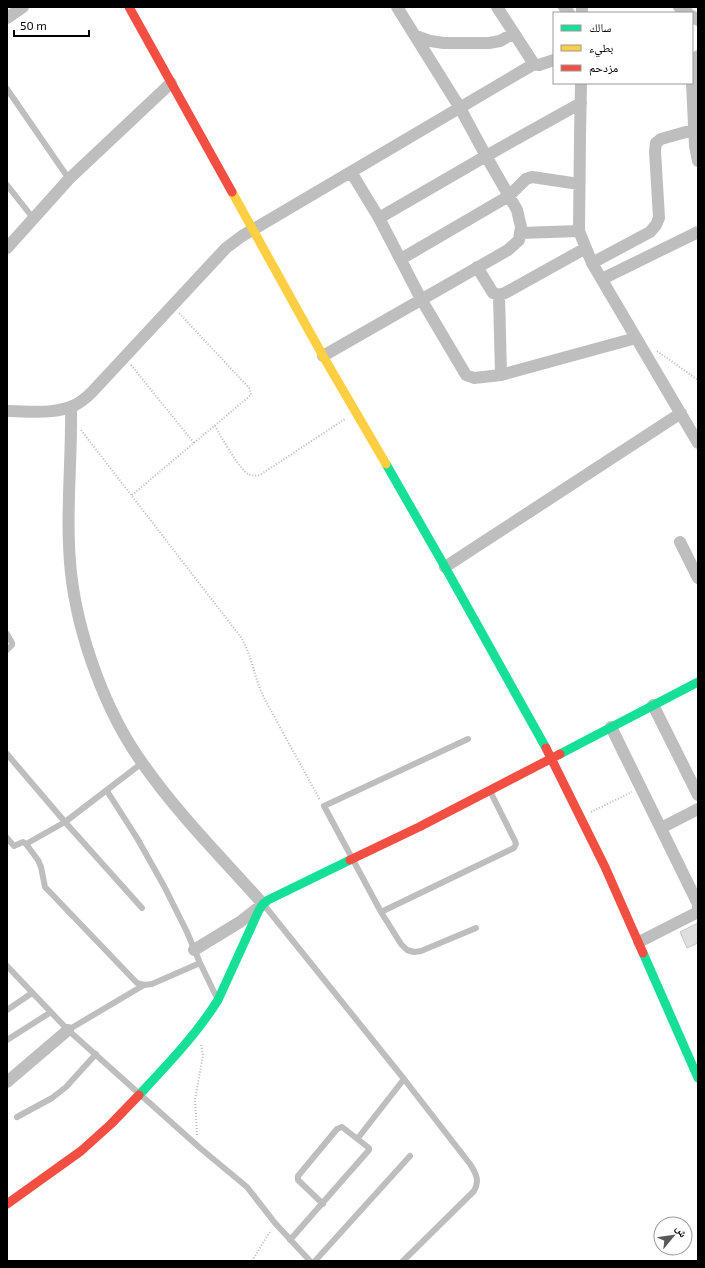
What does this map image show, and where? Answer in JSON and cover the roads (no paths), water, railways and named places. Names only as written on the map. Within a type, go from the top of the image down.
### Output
[{"type":"main road","points":[[129,7],[323,356],[445,567],[551,758],[581,817],[639,942],[698,1078]]},
{"type":"main road","points":[[7,1204],[92,1142],[141,1094],[196,1032],[218,1000],[247,935],[263,904],[273,897],[352,860],[698,682]]},
{"type":"street","points":[[7,18],[23,7]]},
{"type":"street","points":[[323,356],[508,250],[519,240],[521,227],[517,210],[460,108],[397,7]]},
{"type":"street","points":[[498,7],[534,64]]},
{"type":"street","points":[[416,36],[430,41],[444,43],[488,43],[500,41],[514,33]]},
{"type":"street","points":[[693,76],[696,57]]},
{"type":"street","points":[[7,411],[71,412],[125,358],[226,248],[252,229],[534,64],[539,65],[553,60]]},
{"type":"street","points":[[7,248],[68,179],[171,83]]},
{"type":"street","points":[[581,84],[579,231],[592,263],[698,443]]},
{"type":"street","points":[[692,84],[693,130],[698,161]]},
{"type":"street","points":[[379,218],[581,103]]},
{"type":"street","points":[[592,263],[650,232],[656,225],[659,218],[655,151],[656,143],[660,139],[693,130]]},
{"type":"street","points":[[351,172],[379,218],[421,299],[466,374],[474,378],[501,375],[636,338]]},
{"type":"street","points":[[401,259],[509,196],[526,179],[532,177],[579,184]]},
{"type":"street","points":[[520,233],[579,231]]},
{"type":"street","points":[[602,280],[698,232]]},
{"type":"street","points":[[477,268],[493,293],[499,295],[586,248]]},
{"type":"street","points":[[499,295],[501,375]]},
{"type":"street","points":[[71,412],[68,538],[71,574],[76,605],[87,647],[100,684],[118,724],[142,763],[169,798],[263,904],[240,922],[194,950]]},
{"type":"street","points":[[445,567],[681,412]]},
{"type":"street","points":[[680,542],[698,578]]},
{"type":"street","points":[[653,706],[698,795]]},
{"type":"street","points":[[611,727],[698,904],[696,914],[639,942]]},
{"type":"street","points":[[660,828],[698,809]]},
{"type":"street","points":[[7,1082],[68,1030]]},
{"type":"lane","points":[[7,89],[68,179]]},
{"type":"lane","points":[[7,185],[33,218]]},
{"type":"lane","points":[[7,634],[12,642],[12,645],[7,650]]},
{"type":"lane","points":[[468,739],[324,806],[381,912],[401,944],[407,950],[414,952],[421,951],[476,928]]},
{"type":"lane","points":[[7,754],[65,822],[142,908]]},
{"type":"lane","points":[[7,838],[14,846],[23,842],[26,844],[65,822],[142,763]]},
{"type":"lane","points":[[381,912],[514,848],[516,844],[515,841],[489,790]]},
{"type":"lane","points":[[107,791],[137,838],[187,932],[218,1000]]},
{"type":"lane","points":[[26,844],[38,860],[41,867],[43,883],[47,890],[137,983],[144,985],[152,984],[200,963]]},
{"type":"lane","points":[[263,904],[404,1079],[470,1164],[477,1179],[477,1185],[474,1191],[403,1261]]},
{"type":"lane","points":[[7,966],[9,973],[32,993],[68,1030],[200,1148],[247,1187],[275,1223],[310,1261]]},
{"type":"lane","points":[[68,1030],[144,985]]},
{"type":"lane","points":[[7,1010],[32,993]]},
{"type":"lane","points":[[7,1040],[51,1012]]},
{"type":"lane","points":[[17,1117],[52,1098],[66,1087],[96,1054]]},
{"type":"lane","points":[[358,1138],[404,1079]]},
{"type":"lane","points":[[290,1240],[323,1204],[370,1150],[358,1138],[342,1127],[340,1127],[298,1176],[298,1180],[323,1204]]},
{"type":"lane","points":[[315,1261],[410,1156]]}]
